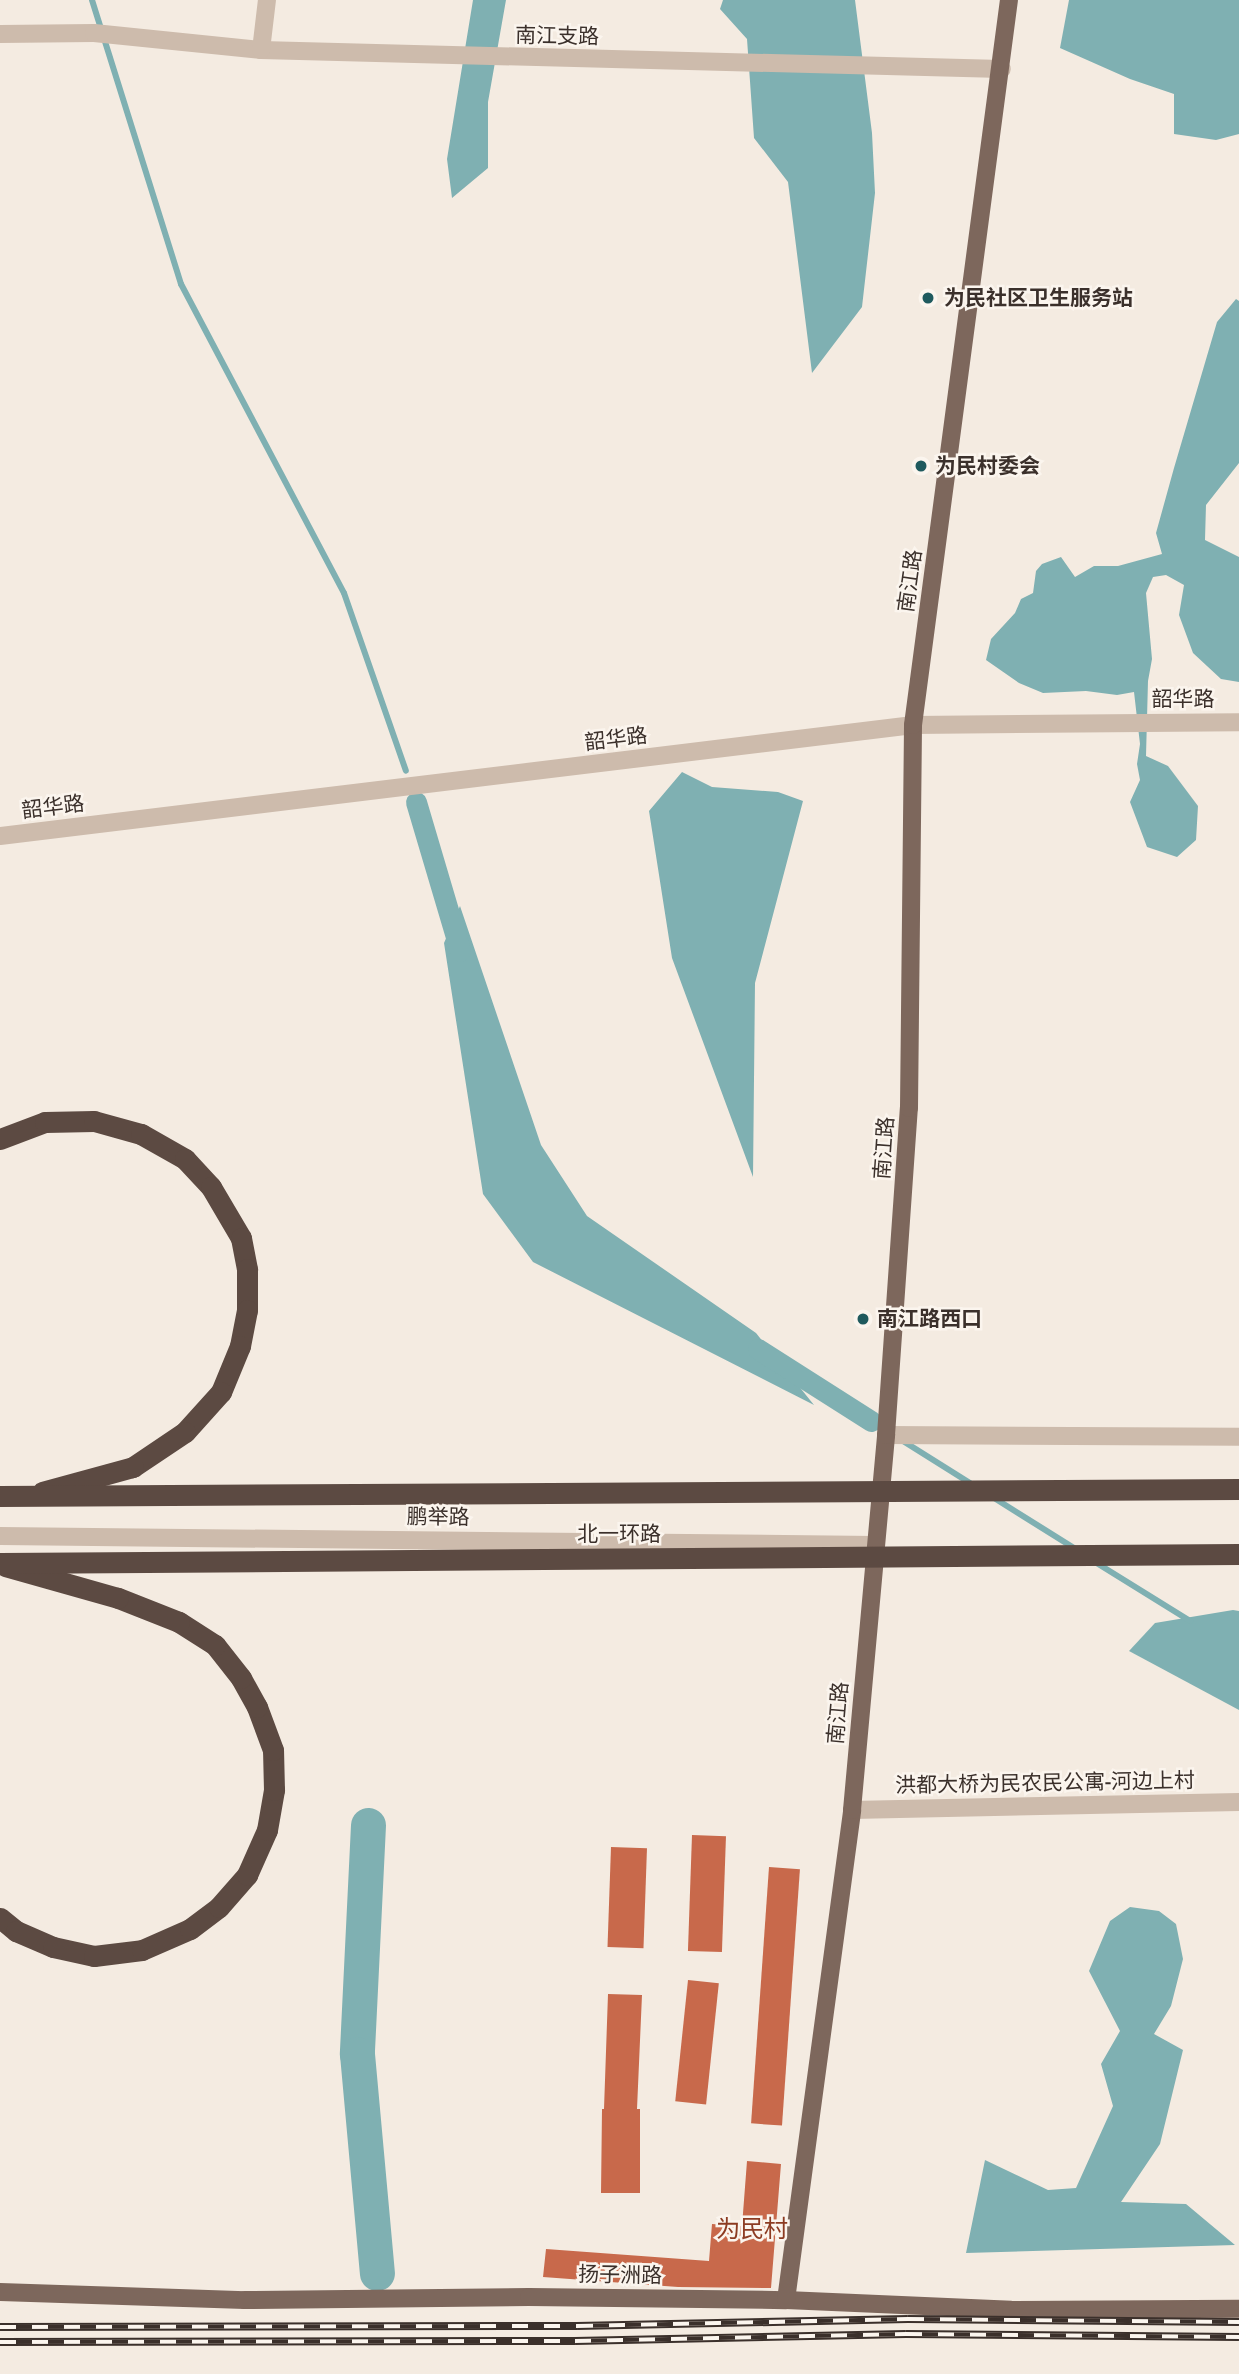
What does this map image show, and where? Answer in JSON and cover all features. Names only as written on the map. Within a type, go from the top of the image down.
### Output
[{"type":"highway","points":[[0,1139],[45,1122],[93,1121],[141,1134],[185,1159],[211,1186],[241,1238],[247,1269],[247,1310],[240,1346],[221,1392],[185,1432],[133,1467],[30,1496]]},
{"type":"highway","name":"北一环路","points":[[0,1496],[1239,1489]]},
{"type":"highway","name":"北一环路","points":[[0,1564],[1239,1554]]},
{"type":"highway","points":[[0,1564],[118,1598],[179,1622],[215,1645],[241,1678],[257,1707],[273,1750],[274,1790],[267,1829],[247,1875],[219,1907],[190,1929],[142,1950],[94,1956],[53,1947],[16,1931],[0,1918]]},
{"type":"main road","name":"南江路","points":[[786,2300],[852,1810],[886,1435],[909,1108],[913,725],[1002,69],[1009,0]]},
{"type":"main road","name":"扬子洲路","points":[[0,2292],[245,2300],[529,2297],[786,2300],[1011,2310],[1239,2309]]},
{"type":"street","points":[[261,50],[267,0]]},
{"type":"street","name":"南江支路","points":[[0,34],[94,33],[261,50],[1002,69]]},
{"type":"street","name":"韶华路","points":[[0,836],[913,725],[1239,722]]},
{"type":"street","points":[[886,1435],[1239,1437]]},
{"type":"street","name":"鹏举路","points":[[0,1536],[876,1545]]},
{"type":"street","name":"洪都大桥为民农民公寓-河边上村","points":[[852,1810],[1239,1802]]},
{"type":"water","points":[[473,0],[506,0],[488,102],[488,168],[452,198],[447,159]]},
{"type":"water","points":[[723,0],[855,0],[872,133],[875,193],[862,307],[812,373],[788,182],[754,138],[747,39],[720,9]]},
{"type":"water","points":[[1069,0],[1239,0],[1239,134],[1216,140],[1174,134],[1174,94],[1130,79],[1060,48]]},
{"type":"water","points":[[1236,299],[1239,301],[1239,463],[1206,505],[1205,540],[1239,557],[1239,682],[1221,679],[1193,653],[1179,615],[1184,585],[1166,575],[1153,577],[1146,593],[1152,659],[1148,681],[1146,756],[1168,766],[1198,806],[1196,840],[1177,857],[1147,847],[1130,802],[1140,780],[1137,764],[1140,744],[1134,692],[1117,695],[1086,691],[1043,693],[1019,683],[986,660],[991,639],[1015,613],[1021,599],[1033,593],[1036,571],[1042,564],[1061,557],[1075,577],[1094,566],[1118,566],[1162,554],[1156,533],[1174,468],[1217,322]]},
{"type":"water","points":[[682,772],[712,787],[778,792],[803,801],[755,983],[753,1177],[672,958],[649,811]]},
{"type":"water","points":[[460,906],[541,1145],[587,1216],[756,1333],[814,1405],[533,1262],[483,1194],[444,943]]},
{"type":"water","points":[[1239,1611],[1239,1710],[1129,1651],[1155,1623]]},
{"type":"water","points":[[1130,1907],[1159,1911],[1176,1924],[1183,1959],[1171,2006],[1154,2034],[1183,2050],[1160,2144],[1121,2202],[1186,2204],[1235,2245],[966,2253],[985,2160],[1048,2190],[1076,2188],[1113,2106],[1101,2064],[1120,2031],[1089,1971],[1110,1921]]},
{"type":"building","points":[[692,1835],[726,1836],[722,1952],[688,1951]]},
{"type":"building","points":[[611,1847],[647,1848],[643,1948],[608,1947]]},
{"type":"building","points":[[769,1867],[800,1869],[782,2126],[751,2123]]},
{"type":"building","points":[[688,1980],[719,1983],[706,2105],[675,2101]]},
{"type":"building","points":[[608,1994],[642,1995],[637,2109],[640,2109],[640,2193],[601,2193]]},
{"type":"building","points":[[747,2161],[781,2164],[771,2288],[678,2287],[543,2277],[546,2249],[709,2261],[712,2224],[742,2226]]},
{"type":"waterway","points":[[92,0],[181,284],[344,593],[406,771]]},
{"type":"waterway","points":[[416,802],[460,951]]},
{"type":"waterway","points":[[758,1349],[871,1421]]},
{"type":"waterway","points":[[903,1441],[970,1483]]},
{"type":"waterway","points":[[991,1496],[1074,1548]]},
{"type":"waterway","points":[[1095,1562],[1190,1621]]},
{"type":"waterway","points":[[368,1825],[357,2054],[377,2273]]},
{"type":"railway","points":[[0,2327],[577,2326],[908,2319],[1239,2322]]},
{"type":"railway","points":[[0,2342],[575,2341],[906,2334],[1239,2337]]},
{"type":"place","name":"为民社区卫生服务站","points":[[928,298]]},
{"type":"place","name":"为民村委会","points":[[921,466]]},
{"type":"place","name":"南江路西口","points":[[863,1319]]},
{"type":"district","name":"为民村","points":[[752,2229]]}]
